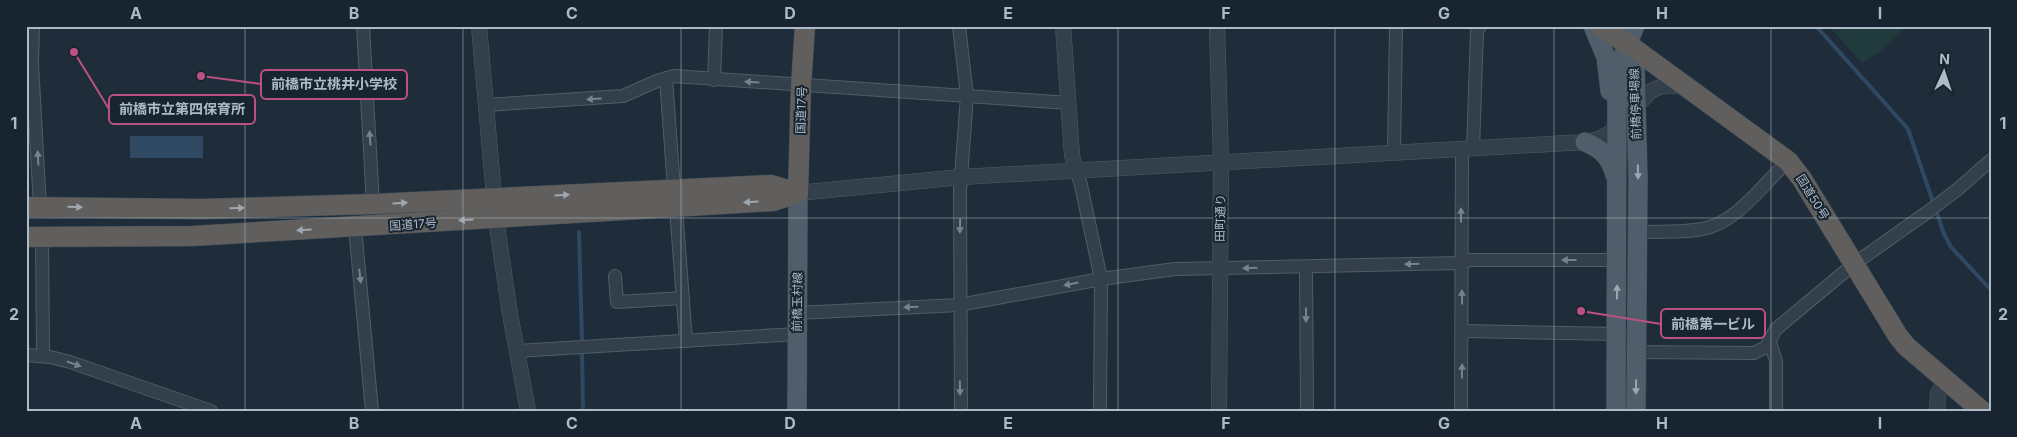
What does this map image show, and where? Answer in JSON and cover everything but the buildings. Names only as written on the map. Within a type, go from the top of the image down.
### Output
[{"type":"highway","name":"国道17号","points":[[33,207],[200,209],[494,199],[675,198],[773,200],[798,193],[801,86],[806,26]]},
{"type":"highway","name":"国道50号","points":[[1599,26],[1632,36],[1689,88],[1788,161],[1802,178],[1898,336],[1906,346],[1982,411]]},
{"type":"highway","name":"国道17号","points":[[34,237],[193,236],[356,227],[496,218],[675,198]]},
{"type":"main road","points":[[1593,26],[1606,57],[1617,133],[1637,149]]},
{"type":"main road","name":"前橋停車場線","points":[[1616,411],[1618,260],[1617,83],[1622,58],[1632,36]]},
{"type":"main road","name":"前橋停車場線","points":[[1632,36],[1635,68],[1637,149],[1636,411]]},
{"type":"main road","points":[[1589,141],[1617,133]]},
{"type":"main road","points":[[1589,141],[1610,159],[1618,186]]},
{"type":"main road","name":"前橋玉村線","points":[[797,411],[798,193]]},
{"type":"street","points":[[33,26],[29,64],[33,207]]},
{"type":"street","points":[[363,26],[373,204]]},
{"type":"street","points":[[478,26],[496,218],[510,314],[528,411]]},
{"type":"street","points":[[714,80],[716,26]]},
{"type":"street","points":[[959,26],[967,96],[961,177],[959,305],[961,411]]},
{"type":"street","points":[[1063,26],[1072,155],[1081,185],[1101,279],[1100,411]]},
{"type":"street","name":"田町通り","points":[[1217,26],[1221,162],[1219,411]]},
{"type":"street","points":[[1394,153],[1396,26]]},
{"type":"street","points":[[1461,411],[1461,263],[1477,31],[1480,26]]},
{"type":"street","points":[[486,105],[623,96],[674,76],[1068,103]]},
{"type":"street","points":[[666,78],[686,341]]},
{"type":"street","points":[[1617,133],[1636,106],[1658,87],[1674,85],[1689,88]]},
{"type":"street","points":[[798,193],[961,177],[1589,141]]},
{"type":"street","points":[[1462,331],[1617,334],[1636,352],[1754,353],[1766,348],[1776,329],[1854,264],[1958,189],[1991,160]]},
{"type":"street","points":[[1637,232],[1689,230],[1711,227],[1742,209],[1788,161]]},
{"type":"street","points":[[356,227],[372,411]]},
{"type":"street","points":[[34,237],[43,356]]},
{"type":"street","points":[[797,313],[959,305],[1101,279],[1175,269],[1461,263],[1470,260],[1618,260]]},
{"type":"street","points":[[1306,266],[1307,411]]},
{"type":"street","points":[[615,276],[617,302],[683,298]]},
{"type":"street","points":[[517,351],[797,334]]},
{"type":"street","points":[[1770,342],[1776,361],[1776,411]]},
{"type":"street","points":[[26,355],[43,356],[70,362],[211,411]]},
{"type":"street","points":[[1937,411],[1938,393],[1946,381]]},
{"type":"green space","points":[[1829,26],[1907,26],[1879,52],[1862,63]]},
{"type":"water","points":[[130,136],[203,136],[203,158],[130,158]]},
{"type":"waterway","points":[[1816,26],[1908,129],[1944,234],[1951,247],[1991,290]]},
{"type":"waterway","points":[[579,232],[582,340]]},
{"type":"waterway","points":[[582,351],[583,411]]},
{"type":"place","name":"前橋市立第四保育所","points":[[74,52]]},
{"type":"place","name":"前橋市立桃井小学校","points":[[201,76]]},
{"type":"place","name":"前橋第一ビル","points":[[1581,311]]}]
